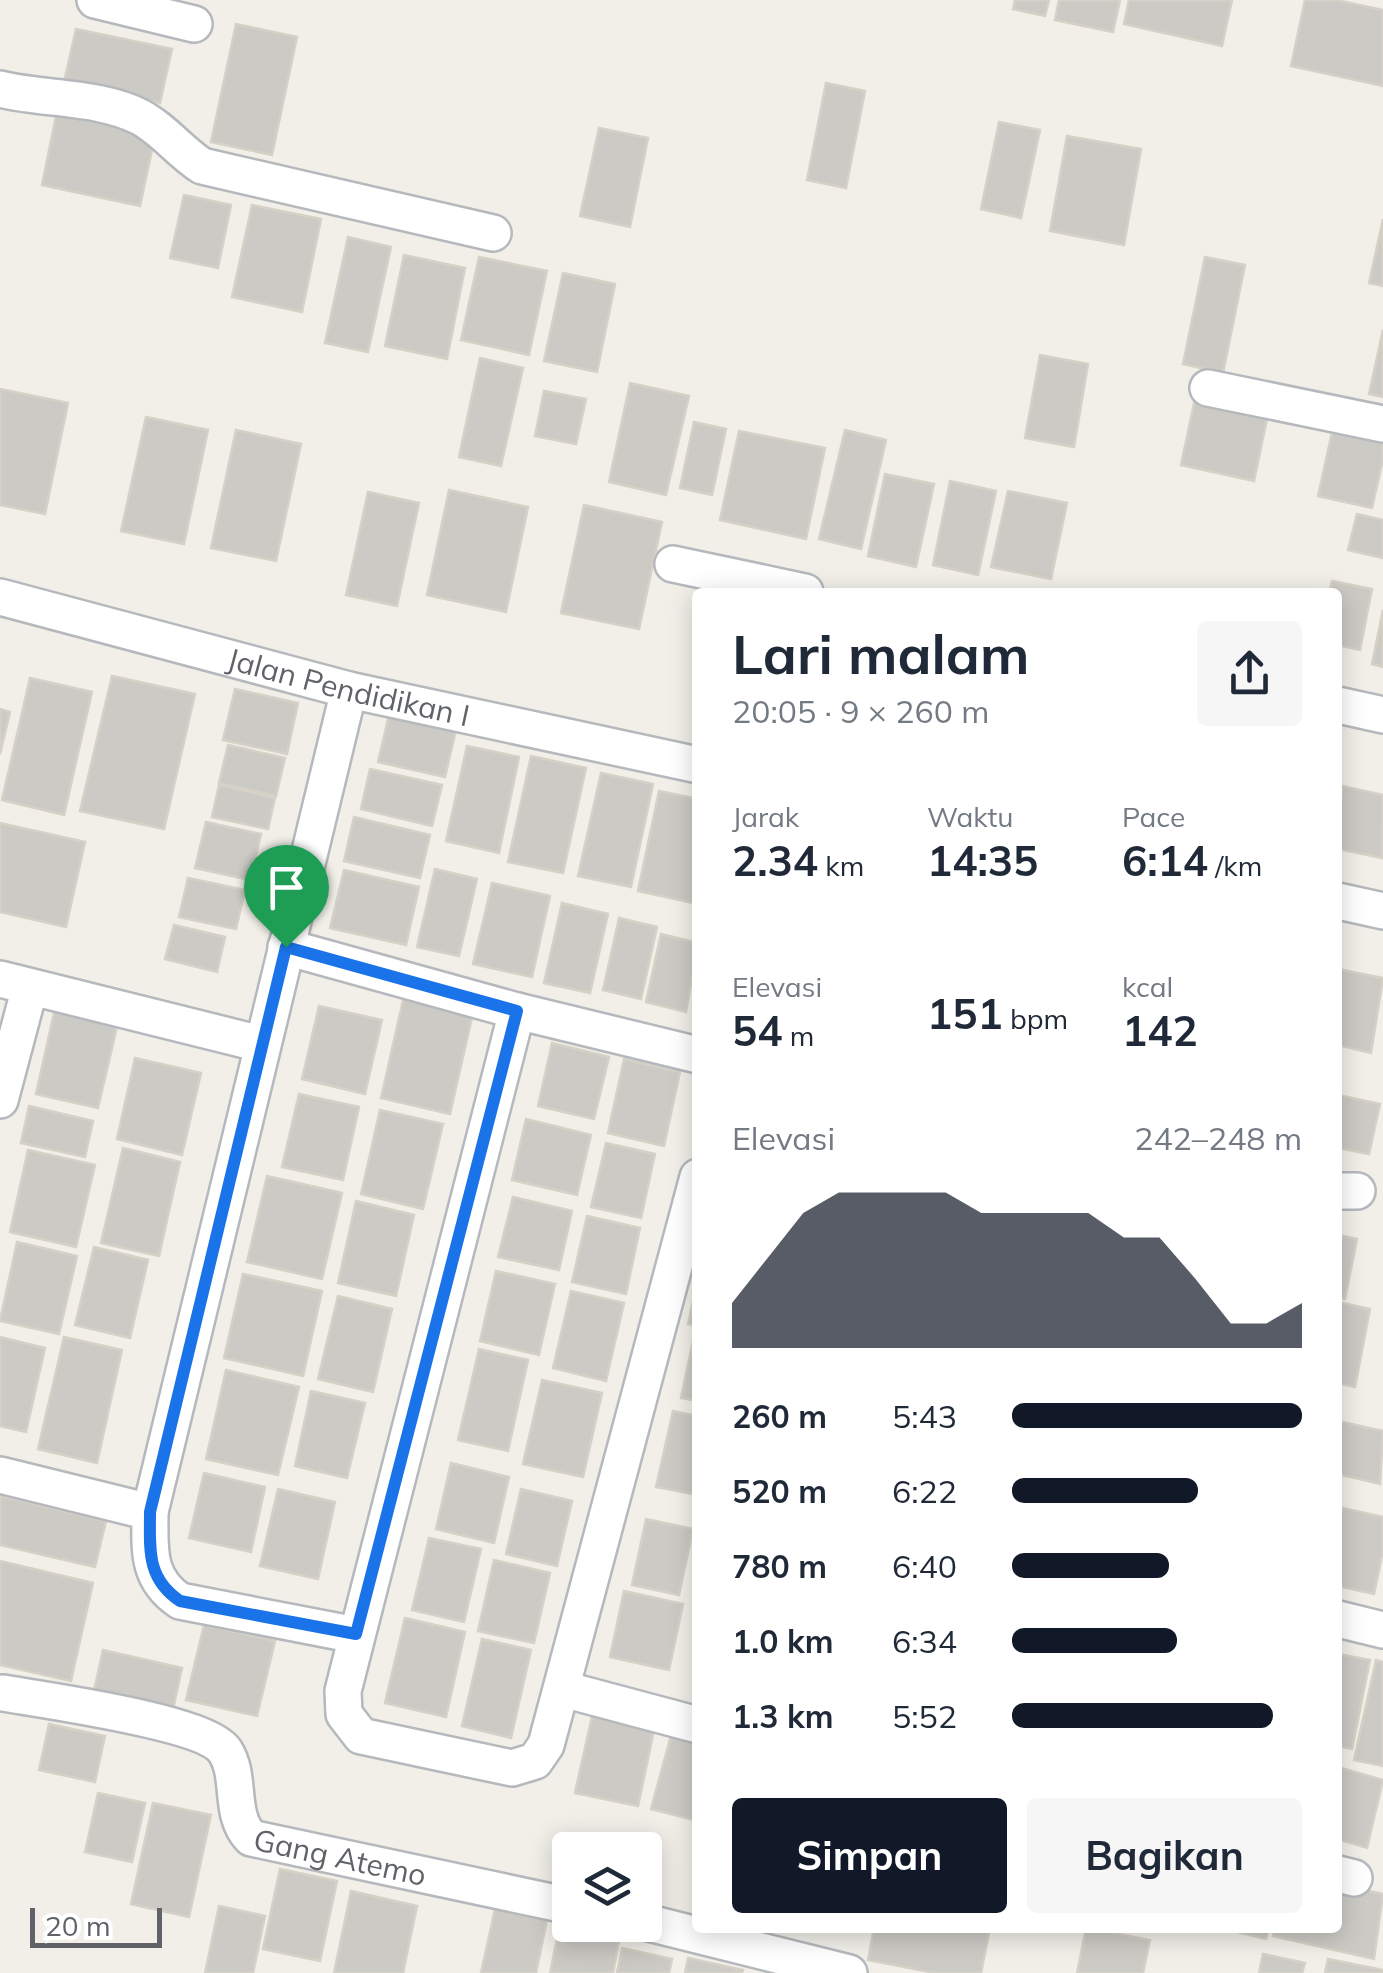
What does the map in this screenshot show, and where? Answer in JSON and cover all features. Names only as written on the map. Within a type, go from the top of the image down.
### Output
[{"type":"street","points":[[95,0],[194,24]]},
{"type":"street","points":[[0,89],[131,113],[157,128],[178,151],[202,166],[494,233]]},
{"type":"street","points":[[1208,388],[1383,424]]},
{"type":"street","points":[[674,564],[785,588]]},
{"type":"street","name":"Jalan Pendidikan I","points":[[0,598],[348,690],[692,764]]},
{"type":"street","points":[[348,690],[150,1512],[150,1564],[162,1589],[180,1601],[356,1634]]},
{"type":"street","points":[[1342,707],[1383,714]]},
{"type":"street","points":[[1342,903],[1383,911]]},
{"type":"street","points":[[286,947],[517,1011],[692,1054]]},
{"type":"street","points":[[0,1100],[15,983],[260,1044]]},
{"type":"street","points":[[517,1011],[356,1634],[344,1691],[344,1714],[351,1728],[374,1742],[512,1768],[526,1766],[546,1746],[692,1200]]},
{"type":"street","points":[[0,1475],[150,1512]]},
{"type":"street","points":[[1342,1621],[1383,1630]]},
{"type":"street","points":[[563,1689],[692,1723]]},
{"type":"street","name":"Gang Atemo","points":[[4,1693],[133,1717],[206,1737],[226,1753],[238,1813],[251,1838],[552,1902]]},
{"type":"street","points":[[662,1926],[849,1973]]},
{"type":"building","points":[[1015,0],[1049,0],[1045,16],[1013,9]]},
{"type":"building","points":[[1059,0],[1120,0],[1113,32],[1055,20]]},
{"type":"building","points":[[1129,0],[1232,0],[1222,46],[1124,24]]},
{"type":"building","points":[[1305,0],[1336,0],[1383,10],[1383,86],[1291,66]]},
{"type":"building","points":[[236,24],[297,37],[272,155],[211,142]]},
{"type":"building","points":[[76,29],[172,49],[160,103],[64,82]]},
{"type":"building","points":[[826,83],[865,91],[846,188],[807,180]]},
{"type":"building","points":[[57,111],[156,131],[140,206],[42,185]]},
{"type":"building","points":[[999,122],[1040,130],[1021,218],[981,209]]},
{"type":"building","points":[[599,128],[648,138],[630,227],[580,216]]},
{"type":"building","points":[[1067,136],[1141,149],[1124,245],[1050,231]]},
{"type":"building","points":[[184,195],[231,205],[218,268],[170,258]]},
{"type":"building","points":[[252,205],[321,219],[302,312],[232,297]]},
{"type":"building","points":[[1383,219],[1383,286],[1369,283]]},
{"type":"building","points":[[348,237],[391,247],[368,352],[325,343]]},
{"type":"building","points":[[404,255],[465,268],[447,359],[385,346]]},
{"type":"building","points":[[479,257],[547,271],[529,355],[461,340]]},
{"type":"building","points":[[1205,257],[1245,265],[1223,373],[1183,364]]},
{"type":"building","points":[[563,273],[615,284],[597,372],[544,361]]},
{"type":"building","points":[[1383,330],[1383,397],[1369,394]]},
{"type":"building","points":[[1040,355],[1088,364],[1074,447],[1025,438]]},
{"type":"building","points":[[480,358],[523,368],[501,466],[459,457]]},
{"type":"building","points":[[630,383],[689,396],[666,495],[609,482]]},
{"type":"building","points":[[0,389],[68,403],[45,514],[0,505]]},
{"type":"building","points":[[544,391],[586,399],[576,444],[535,436]]},
{"type":"building","points":[[1195,399],[1268,414],[1254,481],[1181,465]]},
{"type":"building","points":[[146,417],[208,430],[184,544],[121,531]]},
{"type":"building","points":[[1335,419],[1383,430],[1383,459],[1372,508],[1318,496]]},
{"type":"building","points":[[694,422],[726,429],[712,495],[680,488]]},
{"type":"building","points":[[236,430],[301,444],[276,561],[211,548]]},
{"type":"building","points":[[845,430],[886,440],[861,549],[819,539]]},
{"type":"building","points":[[739,431],[825,448],[806,539],[720,520]]},
{"type":"building","points":[[885,474],[934,484],[916,567],[868,556]]},
{"type":"building","points":[[950,481],[996,491],[978,575],[933,565]]},
{"type":"building","points":[[449,490],[528,507],[506,612],[427,595]]},
{"type":"building","points":[[1008,491],[1067,503],[1051,579],[991,567]]},
{"type":"building","points":[[368,492],[419,503],[397,606],[346,595]]},
{"type":"building","points":[[584,505],[662,522],[639,629],[561,613]]},
{"type":"building","points":[[1357,514],[1383,520],[1383,558],[1348,550]]},
{"type":"building","points":[[1332,581],[1372,589],[1360,650],[1342,646],[1342,588],[1330,588]]},
{"type":"building","points":[[1383,610],[1383,667],[1372,664]]},
{"type":"building","points":[[112,676],[195,694],[164,829],[80,811]]},
{"type":"building","points":[[30,678],[92,692],[64,815],[2,800]]},
{"type":"building","points":[[235,689],[298,703],[287,754],[223,740]]},
{"type":"building","points":[[0,709],[10,712],[0,754]]},
{"type":"building","points":[[389,715],[456,730],[445,777],[378,762]]},
{"type":"building","points":[[228,745],[285,758],[276,796],[219,783]]},
{"type":"building","points":[[467,746],[519,757],[499,853],[446,841]]},
{"type":"building","points":[[531,756],[586,768],[563,873],[508,862]]},
{"type":"building","points":[[370,769],[442,785],[432,826],[361,809]]},
{"type":"building","points":[[601,773],[653,784],[631,887],[578,876]]},
{"type":"building","points":[[219,785],[275,798],[268,829],[212,817]]},
{"type":"building","points":[[1342,786],[1383,795],[1382,858],[1342,850]]},
{"type":"building","points":[[659,791],[692,798],[692,903],[638,891]]},
{"type":"building","points":[[354,817],[430,835],[420,878],[344,861]]},
{"type":"building","points":[[206,822],[261,834],[250,880],[195,868]]},
{"type":"building","points":[[0,823],[85,842],[66,927],[0,912]]},
{"type":"building","points":[[435,869],[477,879],[459,956],[417,947]]},
{"type":"building","points":[[344,870],[419,887],[406,945],[330,928]]},
{"type":"building","points":[[188,878],[245,890],[236,929],[179,917]]},
{"type":"building","points":[[492,883],[550,896],[532,977],[473,964]]},
{"type":"building","points":[[562,903],[608,914],[590,993],[544,983]]},
{"type":"building","points":[[619,918],[657,927],[641,999],[603,990]]},
{"type":"building","points":[[174,925],[225,937],[217,972],[165,959]]},
{"type":"building","points":[[661,934],[692,942],[692,978],[686,1012],[646,1002]]},
{"type":"building","points":[[1342,970],[1383,978],[1371,1053],[1342,1046]]},
{"type":"building","points":[[404,996],[473,1013],[450,1114],[381,1098]]},
{"type":"building","points":[[56,1004],[119,1018],[98,1108],[36,1094]]},
{"type":"building","points":[[319,1006],[382,1020],[365,1094],[302,1079]]},
{"type":"building","points":[[552,1043],[609,1057],[594,1119],[538,1106]]},
{"type":"building","points":[[135,1058],[201,1073],[182,1155],[117,1139]]},
{"type":"building","points":[[624,1059],[680,1072],[664,1146],[608,1133]]},
{"type":"building","points":[[299,1094],[359,1107],[343,1180],[282,1167]]},
{"type":"building","points":[[1342,1096],[1380,1104],[1369,1154],[1342,1149]]},
{"type":"building","points":[[29,1106],[93,1121],[85,1157],[21,1143]]},
{"type":"building","points":[[380,1110],[443,1124],[423,1209],[361,1194]]},
{"type":"building","points":[[526,1119],[591,1135],[577,1195],[512,1180]]},
{"type":"building","points":[[606,1143],[655,1154],[641,1218],[591,1207]]},
{"type":"building","points":[[123,1148],[180,1162],[159,1256],[101,1243]]},
{"type":"building","points":[[28,1150],[95,1165],[76,1247],[10,1232]]},
{"type":"building","points":[[267,1176],[342,1193],[322,1279],[247,1262]]},
{"type":"building","points":[[513,1197],[572,1211],[559,1270],[498,1257]]},
{"type":"building","points":[[356,1201],[414,1215],[396,1296],[338,1283]]},
{"type":"building","points":[[587,1216],[640,1228],[626,1294],[572,1282]]},
{"type":"building","points":[[1342,1236],[1357,1239],[1345,1299],[1342,1298]]},
{"type":"building","points":[[17,1242],[77,1256],[59,1334],[0,1321]]},
{"type":"building","points":[[94,1247],[148,1260],[130,1338],[75,1325]]},
{"type":"building","points":[[496,1271],[555,1284],[539,1355],[480,1341]]},
{"type":"building","points":[[243,1274],[322,1291],[303,1376],[224,1358]]},
{"type":"building","points":[[571,1291],[624,1303],[606,1381],[553,1368]]},
{"type":"building","points":[[338,1296],[392,1309],[373,1392],[318,1379]]},
{"type":"building","points":[[1342,1303],[1370,1309],[1355,1387],[1342,1384]]},
{"type":"building","points":[[0,1337],[45,1348],[26,1432],[0,1426]]},
{"type":"building","points":[[64,1337],[122,1350],[97,1463],[38,1449]]},
{"type":"building","points":[[692,1346],[692,1400],[681,1398]]},
{"type":"building","points":[[479,1349],[528,1360],[508,1451],[458,1440]]},
{"type":"building","points":[[226,1370],[299,1387],[278,1475],[206,1459]]},
{"type":"building","points":[[542,1380],[602,1393],[583,1477],[523,1464]]},
{"type":"building","points":[[311,1391],[365,1403],[347,1478],[295,1466]]},
{"type":"building","points":[[673,1411],[692,1415],[692,1494],[656,1487]]},
{"type":"building","points":[[1342,1422],[1383,1431],[1380,1484],[1342,1475]]},
{"type":"building","points":[[451,1463],[509,1477],[494,1543],[436,1529]]},
{"type":"building","points":[[204,1473],[265,1487],[251,1552],[189,1538]]},
{"type":"building","points":[[278,1489],[335,1502],[318,1579],[260,1566]]},
{"type":"building","points":[[521,1489],[572,1501],[557,1566],[506,1554]]},
{"type":"building","points":[[0,1496],[106,1521],[95,1567],[0,1545]]},
{"type":"building","points":[[1342,1508],[1383,1517],[1383,1551],[1374,1594],[1342,1587]]},
{"type":"building","points":[[646,1519],[692,1529],[679,1595],[632,1585]]},
{"type":"building","points":[[429,1538],[481,1549],[464,1622],[412,1610]]},
{"type":"building","points":[[494,1560],[550,1573],[534,1643],[478,1631]]},
{"type":"building","points":[[0,1561],[93,1583],[71,1681],[0,1665]]},
{"type":"building","points":[[624,1591],[683,1604],[669,1670],[610,1657]]},
{"type":"building","points":[[405,1618],[465,1632],[446,1717],[385,1703]]},
{"type":"building","points":[[204,1625],[275,1641],[257,1716],[186,1700]]},
{"type":"building","points":[[482,1639],[531,1650],[511,1738],[462,1726]]},
{"type":"building","points":[[103,1650],[182,1668],[172,1714],[93,1695]]},
{"type":"building","points":[[1342,1655],[1370,1660],[1352,1749],[1342,1747]]},
{"type":"building","points":[[1376,1660],[1383,1662],[1383,1766],[1354,1760]]},
{"type":"building","points":[[595,1703],[657,1716],[638,1806],[575,1793]]},
{"type":"building","points":[[49,1724],[105,1736],[95,1782],[39,1770]]},
{"type":"building","points":[[673,1728],[692,1733],[692,1819],[651,1809]]},
{"type":"building","points":[[1342,1768],[1383,1780],[1367,1848],[1342,1840]]},
{"type":"building","points":[[98,1793],[145,1803],[132,1862],[85,1852]]},
{"type":"building","points":[[153,1803],[211,1815],[189,1917],[131,1904]]},
{"type":"building","points":[[280,1869],[337,1881],[320,1961],[263,1949]]},
{"type":"building","points":[[1342,1885],[1383,1894],[1374,1959],[1273,1936],[1342,1933]]},
{"type":"building","points":[[351,1891],[417,1906],[403,1973],[334,1973]]},
{"type":"building","points":[[219,1906],[265,1916],[253,1973],[205,1973]]},
{"type":"building","points":[[495,1909],[547,1920],[536,1973],[481,1973]]},
{"type":"building","points":[[873,1933],[989,1933],[981,1973],[935,1973],[868,1960]]},
{"type":"building","points":[[1085,1933],[1150,1940],[1143,1973],[1077,1973]]},
{"type":"building","points":[[1241,1933],[1268,1933],[1266,1939]]},
{"type":"building","points":[[556,1942],[619,1942],[613,1973],[550,1973]]},
{"type":"building","points":[[622,1948],[672,1959],[669,1973],[617,1973]]},
{"type":"building","points":[[1263,1954],[1305,1963],[1302,1973],[1259,1973]]},
{"type":"building","points":[[688,1958],[743,1970],[685,1973]]},
{"type":"building","points":[[1328,1959],[1383,1970],[1383,1973],[1325,1973]]},
{"type":"route","points":[[286,947],[517,1011],[356,1634],[180,1601],[162,1589],[150,1564],[150,1512],[286,947]]}]
